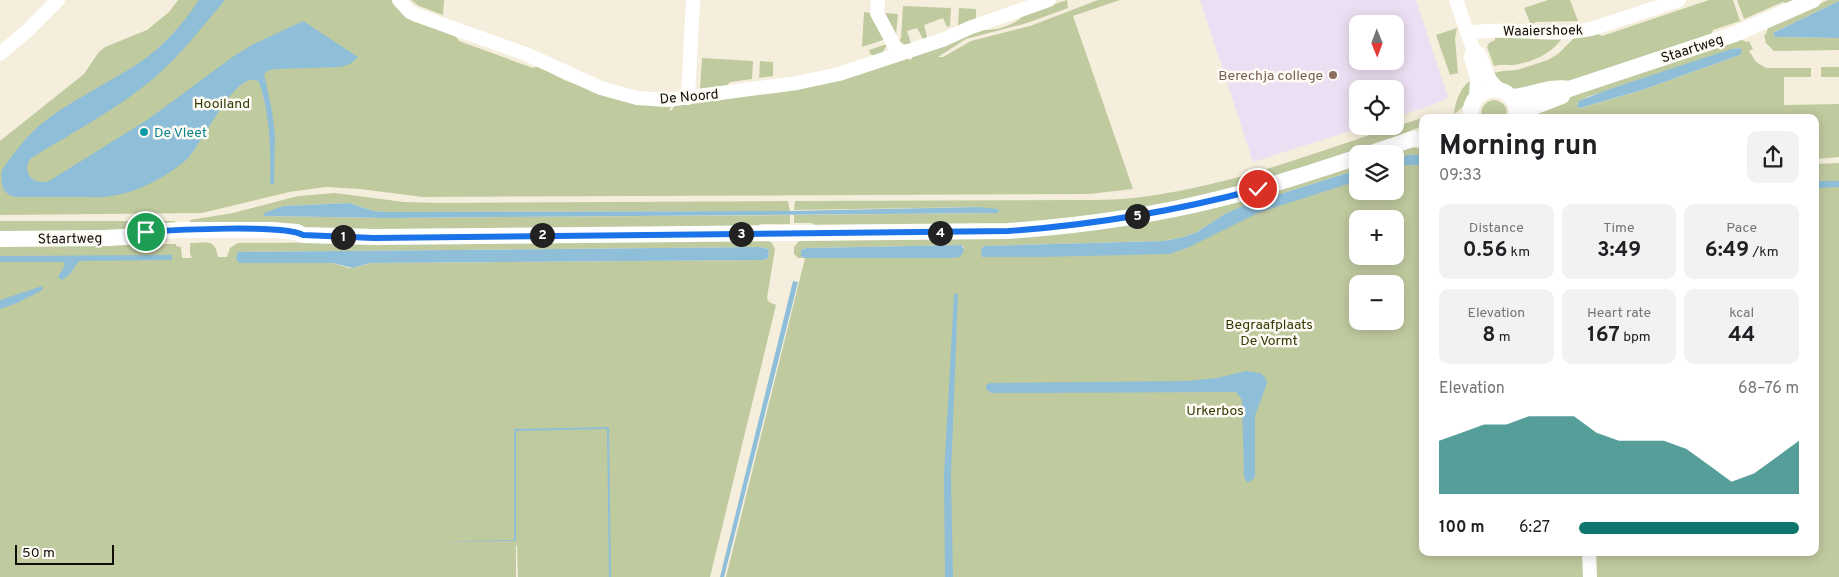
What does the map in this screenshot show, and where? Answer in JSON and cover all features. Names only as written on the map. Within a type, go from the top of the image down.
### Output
[{"type":"main road","name":"Staartweg","points":[[1522,114],[1528,109],[1564,95],[1569,89],[1728,36],[1813,0]]},
{"type":"main road","name":"Staartweg","points":[[1473,108],[1487,90],[1525,96],[1561,87],[1569,89]]},
{"type":"main road","points":[[1506,93],[1517,107],[1518,114]]},
{"type":"main road","points":[[1395,145],[1419,137]]},
{"type":"main road","name":"Staartweg","points":[[0,239],[140,236],[146,239],[163,240],[271,240],[298,238],[303,235],[374,238],[868,234],[1016,230],[1124,218],[1202,203],[1258,189],[1349,160]]},
{"type":"street","points":[[0,54],[27,31],[58,0]]},
{"type":"street","name":"De Noord","points":[[399,0],[410,12],[428,20],[526,54],[579,79],[622,94],[653,100],[688,98],[804,82],[839,74],[945,39],[1043,1]]},
{"type":"street","points":[[688,98],[693,0]]},
{"type":"street","points":[[878,0],[877,13],[899,54]]},
{"type":"street","points":[[1456,0],[1472,53],[1478,88],[1473,108]]},
{"type":"street","name":"Waaiershoek","points":[[1467,34],[1495,30],[1579,32],[1678,0]]},
{"type":"street","points":[[1472,53],[1480,54],[1490,80],[1506,93]]},
{"type":"street","points":[[1589,556],[1590,577]]},
{"type":"shaded area","name":"Berechja college","points":[[1200,0],[1416,0],[1448,97],[1433,105],[1404,114],[1404,80],[1349,80],[1349,131],[1253,162]]},
{"type":"green space","name":"Hooiland","points":[[178,0],[391,0],[407,17],[456,37],[459,41],[533,68],[538,66],[564,80],[621,100],[671,106],[669,111],[675,105],[704,102],[908,58],[909,60],[912,59],[912,56],[981,29],[991,30],[1004,27],[1017,21],[1024,14],[1067,0],[1068,8],[1027,23],[966,39],[938,57],[943,57],[971,41],[1030,26],[1098,0],[1120,0],[1073,16],[1133,189],[1089,194],[423,197],[326,187],[289,192],[202,213],[0,215],[0,141],[84,74],[98,53],[105,47],[147,30],[169,12]]},
{"type":"green space","points":[[411,0],[444,0],[443,15],[419,6]]},
{"type":"green space","points":[[1548,0],[1570,0],[1578,21],[1536,22],[1531,25],[1524,8]]},
{"type":"green space","points":[[1709,0],[1733,0],[1740,21],[1713,30],[1711,35],[1537,89],[1512,89],[1499,81],[1493,73],[1517,70],[1548,60],[1558,54],[1574,38],[1596,33],[1602,36]]},
{"type":"green space","points":[[1737,0],[1800,0],[1789,5],[1783,2],[1744,19]]},
{"type":"green space","points":[[1828,0],[1839,1],[1773,33],[1775,37],[1839,38],[1839,50],[1774,51],[1766,43],[1764,35],[1768,28]]},
{"type":"green space","points":[[903,6],[951,8],[950,26],[947,27],[943,18],[924,25],[927,37],[923,39],[917,28],[907,31],[911,43],[907,46],[898,40],[901,39]]},
{"type":"green space","points":[[959,8],[976,9],[976,19],[958,26]]},
{"type":"green space","points":[[864,12],[872,13],[886,39],[862,47]]},
{"type":"green space","points":[[883,13],[898,14],[896,35]]},
{"type":"green space","points":[[1457,28],[1455,38],[1458,73],[1450,75],[1436,35]]},
{"type":"green space","points":[[1495,36],[1562,38],[1553,49],[1528,62],[1494,66],[1487,47],[1489,43],[1495,40]]},
{"type":"green space","points":[[1739,39],[1749,41],[1753,49],[1749,51],[1756,62],[1766,68],[1811,68],[1811,77],[1784,77],[1784,105],[1839,104],[1839,157],[1819,159],[1819,114],[1533,114],[1542,108],[1599,86]],"holes":[[[1737,48],[1740,48],[1740,55],[1642,90],[1581,108],[1577,104],[1587,97]]]},
{"type":"green space","points":[[887,44],[882,54],[877,56],[870,54],[869,50]]},
{"type":"green space","points":[[702,58],[753,61],[752,79],[730,82],[726,87],[700,89]]},
{"type":"green space","points":[[760,61],[773,62],[773,76],[759,78]]},
{"type":"green space","points":[[1821,67],[1839,67],[1839,77],[1821,77]]},
{"type":"green space","points":[[1472,80],[1468,99],[1454,114],[1459,94],[1468,82]]},
{"type":"green space","points":[[1493,100],[1500,102],[1506,107],[1506,114],[1482,114],[1483,106]]},
{"type":"green space","points":[[1419,119],[1419,127],[1404,133],[1404,124]]},
{"type":"green space","points":[[1371,135],[1400,135],[1374,145],[1349,145],[1349,153],[1275,177],[1138,210],[997,226],[817,228],[812,223],[794,223],[794,215],[998,213],[999,211],[978,207],[794,210],[795,201],[1122,199],[1184,190],[1253,173]]},
{"type":"green space","points":[[1419,145],[1419,155],[1404,157],[1404,149]]},
{"type":"green space","name":"Urkerbos","points":[[1419,161],[1419,556],[1819,556],[1819,183],[1839,182],[1839,577],[726,577],[805,258],[798,258],[794,254],[794,247],[799,241],[1002,237],[1349,165],[1349,172],[1245,205],[1197,232],[1184,237],[1163,241],[984,246],[981,249],[1178,248],[1227,220],[1349,180],[1349,200],[1404,200],[1404,164]],"holes":[[[962,245],[964,248],[862,258],[806,258],[801,256],[801,250],[807,248]]]},
{"type":"green space","points":[[1839,163],[1839,181],[1819,181],[1819,164]]},
{"type":"green space","points":[[335,193],[404,202],[442,203],[788,201],[790,211],[387,212],[374,211],[349,203],[283,206],[264,216],[387,218],[790,215],[790,224],[760,224],[755,229],[358,232],[191,227],[190,220],[233,213],[298,196]]},
{"type":"green space","points":[[0,221],[175,221],[176,227],[0,234]]},
{"type":"green space","points":[[766,239],[772,243],[775,249],[767,298],[769,302],[776,305],[710,577],[518,577],[516,545],[516,577],[0,577],[0,244],[176,244],[176,246],[181,247],[182,258],[192,258],[190,243],[205,242],[212,244],[217,251],[218,257],[227,257],[230,248],[238,243]],"holes":[[[759,247],[769,249],[768,258],[764,260],[370,263],[349,268],[333,263],[236,255],[238,252]]]},
{"type":"water","points":[[199,0],[225,0],[182,51],[153,79],[109,111],[30,159],[27,169],[28,173],[30,177],[38,182],[49,181],[147,120],[234,56],[252,45],[303,21],[358,57],[350,64],[341,67],[276,69],[269,70],[264,74],[275,135],[274,184],[271,185],[270,182],[269,132],[263,94],[259,82],[250,80],[240,85],[230,96],[186,160],[170,172],[141,188],[105,197],[16,197],[11,196],[5,191],[1,179],[2,170],[28,136],[62,109],[148,57],[172,34]]},
{"type":"water","points":[[1839,1],[1839,38],[1775,37],[1773,33]]},
{"type":"water","points":[[1740,48],[1742,51],[1740,55],[1642,90],[1580,108],[1577,106],[1579,101],[1607,90],[1731,49]]},
{"type":"water","points":[[1419,155],[1419,165],[1405,165],[1404,156]]},
{"type":"water","points":[[1349,172],[1349,184],[1258,213],[1187,248],[1169,254],[982,257],[981,249],[984,246],[1163,241],[1184,237],[1197,232],[1225,214],[1245,205]]},
{"type":"water","points":[[1819,181],[1839,181],[1839,187],[1819,188]]},
{"type":"water","points":[[349,203],[374,211],[387,212],[790,211],[978,207],[998,209],[999,211],[998,213],[387,218],[264,216],[264,213],[283,206]]},
{"type":"water","points":[[962,245],[964,251],[960,257],[951,258],[805,258],[801,256],[801,250],[807,248]]},
{"type":"water","points":[[759,247],[769,249],[768,258],[764,260],[370,263],[353,268],[333,263],[239,263],[236,256],[238,252]]},
{"type":"water","points":[[172,255],[172,260],[79,261],[70,274],[62,280],[58,277],[65,265],[63,262],[0,262],[0,256]]},
{"type":"water","points":[[793,281],[798,282],[724,577],[720,577]]},
{"type":"water","points":[[42,286],[43,289],[41,291],[0,309],[0,300]]},
{"type":"water","points":[[956,293],[958,295],[951,475],[953,577],[945,577],[944,475],[954,295]]},
{"type":"water","points":[[1246,371],[1260,373],[1265,377],[1267,383],[1255,416],[1255,477],[1250,482],[1247,482],[1244,477],[1242,400],[1236,392],[991,393],[986,389],[986,385],[990,383],[1187,381],[1217,378]]},
{"type":"water","points":[[609,427],[611,577],[609,577],[607,429],[516,431],[516,541],[426,542],[514,540],[514,429]]},
{"type":"place","name":"Berechja college","points":[[1333,75]]},
{"type":"place","name":"De Vleet","points":[[144,132]]},
{"type":"route","points":[[146,232],[272,230],[298,232],[303,235],[374,238],[558,235],[876,234],[1008,231],[1124,218],[1194,205],[1258,189]]},
{"type":"park label","name":"Begraafplaats De Vormt","points":[[1269,332]]}]
